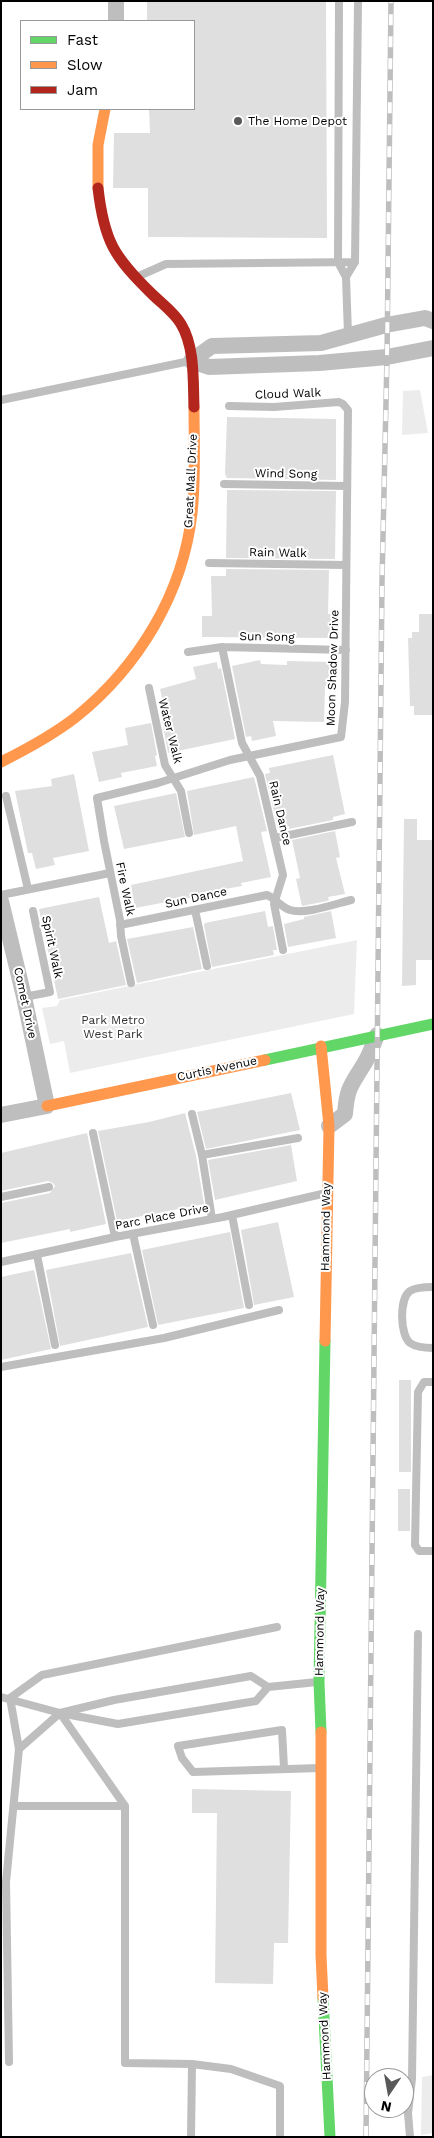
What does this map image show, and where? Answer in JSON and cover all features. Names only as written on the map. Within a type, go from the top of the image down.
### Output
[{"type":"street","points":[[116,1],[116,20]]},
{"type":"street","name":"Great Mall Drive","points":[[1,762],[48,737],[92,704],[137,654],[168,600],[183,559],[192,515],[194,400],[191,361],[181,324],[136,278],[112,249],[100,210],[98,196],[100,133],[106,110]]},
{"type":"street","points":[[191,361],[212,346],[321,343],[348,334],[425,318],[433,321]]},
{"type":"street","points":[[191,361],[209,367],[319,363],[387,357],[433,348]]},
{"type":"street","name":"Comet Drive","points":[[1,901],[47,1106]]},
{"type":"street","name":"Curtis Avenue","points":[[1,1115],[321,1046],[433,1024]]},
{"type":"street","points":[[329,1126],[345,1114],[346,1098],[351,1083],[365,1064],[377,1035]]},
{"type":"street","name":"Hammond Way","points":[[321,1046],[329,1126],[326,1193],[319,1682],[322,1768],[321,1955],[330,2137]]},
{"type":"lane","points":[[338,1],[338,262],[346,277],[348,334]]},
{"type":"lane","points":[[346,277],[355,262],[358,1]]},
{"type":"lane","points":[[136,278],[166,264],[355,262]]},
{"type":"lane","points":[[1,400],[191,361]]},
{"type":"lane","name":"Cloud Walk","points":[[229,406],[274,407],[339,402],[346,407]]},
{"type":"lane","name":"Moon Shadow Drive","points":[[97,798],[173,778],[230,760],[342,737],[346,650],[348,413],[346,407]]},
{"type":"lane","name":"Wind Song","points":[[224,484],[347,486]]},
{"type":"lane","name":"Rain Walk","points":[[209,564],[346,565]]},
{"type":"lane","name":"Sun Song","points":[[188,652],[222,647],[346,650]]},
{"type":"lane","name":"Rain Dance","points":[[222,647],[242,743],[260,776],[283,875],[275,898]]},
{"type":"lane","name":"Water Walk","points":[[148,688],[165,765],[181,791],[189,833]]},
{"type":"lane","points":[[6,796],[28,889]]},
{"type":"lane","name":"Fire Walk","points":[[97,798],[131,983]]},
{"type":"lane","points":[[275,838],[352,822]]},
{"type":"lane","points":[[1,895],[110,872]]},
{"type":"lane","name":"Sun Dance","points":[[120,926],[261,896],[267,895],[275,898]]},
{"type":"lane","points":[[275,898],[283,907],[299,911],[351,900]]},
{"type":"lane","points":[[275,898],[274,904],[283,950]]},
{"type":"lane","points":[[194,910],[207,966]]},
{"type":"lane","name":"Spirit Walk","points":[[24,997],[50,992],[33,911]]},
{"type":"lane","points":[[192,1114],[202,1155],[212,1219]]},
{"type":"lane","points":[[92,1133],[115,1237]]},
{"type":"lane","points":[[202,1155],[298,1138]]},
{"type":"lane","points":[[1,1197],[49,1187]]},
{"type":"lane","name":"Parc Place Drive","points":[[1,1262],[115,1237],[223,1217],[326,1193]]},
{"type":"lane","points":[[232,1215],[249,1305]]},
{"type":"lane","points":[[133,1234],[153,1325]]},
{"type":"lane","points":[[37,1254],[55,1345]]},
{"type":"lane","points":[[433,1287],[413,1289],[407,1293],[403,1301],[404,1332],[409,1342],[418,1346],[433,1348]]},
{"type":"lane","points":[[1,1367],[164,1338],[278,1310]]},
{"type":"lane","points":[[433,1382],[424,1382],[418,1392],[415,1545],[419,1551],[433,1551]]},
{"type":"lane","points":[[6,1697],[42,1675],[276,1627]]},
{"type":"lane","points":[[410,2137],[408,2113],[412,2079],[418,1634]]},
{"type":"lane","points":[[20,1749],[60,1713],[114,1700],[251,1676],[268,1687],[319,1682]]},
{"type":"lane","points":[[6,1697],[60,1713],[118,1724],[256,1701],[268,1687]]},
{"type":"lane","points":[[6,1697],[20,1749],[6,1882],[9,2062]]},
{"type":"lane","points":[[60,1713],[125,1806],[125,2062],[192,2064],[231,2069],[280,2086],[280,2137]]},
{"type":"lane","points":[[284,1768],[282,1730],[178,1746],[182,1758],[193,1772],[322,1768]]},
{"type":"lane","points":[[15,1806],[125,1806]]},
{"type":"lane","points":[[191,2137],[192,2064]]},
{"type":"green space","points":[[420,390],[428,433],[402,435],[403,391]]},
{"type":"green space","name":"Park Metro West Park","points":[[357,940],[354,1014],[70,1073],[64,1041],[50,1044],[42,1008],[57,1006],[60,1000]]},
{"type":"green space","points":[[433,2075],[433,2133],[421,2135],[422,2077]]},
{"type":"building","name":"The Home Depot","points":[[147,1],[326,1],[327,238],[148,237],[148,188],[113,188],[114,133],[150,133],[149,110],[195,110],[195,20],[147,20]]},
{"type":"building","points":[[227,417],[336,419],[336,480],[227,478],[225,474]]},
{"type":"building","points":[[227,490],[336,491],[335,559],[226,558]]},
{"type":"building","points":[[226,569],[329,570],[328,614],[332,614],[331,638],[202,637],[202,616],[212,616],[211,576],[226,576]]},
{"type":"building","points":[[419,614],[433,614],[433,715],[414,715],[414,706],[410,706],[408,638],[412,638],[412,632],[419,632]]},
{"type":"building","points":[[260,660],[261,664],[287,665],[287,661],[335,662],[335,686],[325,686],[324,722],[273,721],[276,736],[252,741],[251,736],[246,737],[232,666]]},
{"type":"building","points":[[217,662],[218,669],[221,668],[235,739],[168,753],[162,721],[167,720],[160,689],[196,679],[193,667]]},
{"type":"building","points":[[151,723],[157,755],[155,756],[157,766],[121,773],[122,777],[99,782],[92,752],[128,745],[125,728]]},
{"type":"building","points":[[333,755],[345,814],[333,817],[333,820],[289,829],[289,826],[278,829],[265,774],[270,773],[269,768]]},
{"type":"building","points":[[74,774],[89,851],[53,858],[55,865],[36,869],[32,853],[28,853],[15,791],[52,786],[51,779]]},
{"type":"building","points":[[254,777],[267,831],[261,832],[271,877],[241,883],[242,886],[209,892],[209,894],[135,908],[131,885],[243,861],[236,826],[194,835],[187,791]]},
{"type":"building","points":[[176,793],[185,837],[124,849],[114,806]]},
{"type":"building","points":[[404,819],[417,819],[417,840],[433,840],[433,960],[416,960],[416,985],[402,986]]},
{"type":"building","points":[[335,831],[340,857],[336,858],[345,894],[328,897],[329,900],[327,901],[302,906],[296,879],[300,878],[292,840]]},
{"type":"building","points":[[99,897],[109,943],[116,941],[126,985],[58,999],[39,909]]},
{"type":"building","points":[[265,911],[268,927],[273,926],[277,950],[273,950],[274,955],[212,967],[205,923]]},
{"type":"building","points":[[331,911],[336,938],[288,947],[284,924]]},
{"type":"building","points":[[193,927],[202,969],[137,983],[127,939]]},
{"type":"building","points":[[291,1093],[300,1130],[206,1149],[197,1112]]},
{"type":"building","points":[[185,1113],[196,1156],[204,1204],[117,1221],[98,1131],[149,1122]]},
{"type":"building","points":[[87,1133],[106,1224],[1,1243],[1,1203],[50,1193],[55,1186],[48,1181],[1,1191],[1,1153]]},
{"type":"building","points":[[291,1145],[297,1181],[215,1200],[208,1160]]},
{"type":"building","points":[[278,1222],[294,1297],[254,1305],[241,1230]]},
{"type":"building","points":[[230,1232],[244,1308],[158,1325],[142,1250]]},
{"type":"building","points":[[131,1253],[148,1327],[60,1346],[46,1270]]},
{"type":"building","points":[[34,1270],[51,1349],[1,1360],[1,1277]]},
{"type":"building","points":[[399,1380],[411,1380],[411,1472],[399,1472]]},
{"type":"building","points":[[398,1489],[410,1489],[410,1531],[398,1531]]},
{"type":"building","points":[[192,1789],[291,1791],[288,1943],[274,1943],[273,1984],[215,1983],[217,1813],[192,1813]]},
{"type":"railway","points":[[366,2137],[382,582],[387,357],[391,1]]},
{"type":"traffic: fast","points":[[265,1060],[433,1024]]},
{"type":"traffic: fast","points":[[321,1732],[319,1682],[325,1341]]},
{"type":"traffic: fast","points":[[323,1998],[330,2137]]},
{"type":"traffic: slow","points":[[98,188],[98,145],[105,110]]},
{"type":"traffic: slow","points":[[1,762],[30,747],[76,717],[119,675],[138,652],[154,627],[168,600],[179,572],[187,543],[194,487],[194,407]]},
{"type":"traffic: slow","points":[[321,1046],[329,1126],[325,1341]]},
{"type":"traffic: slow","points":[[47,1106],[265,1060]]},
{"type":"traffic: slow","points":[[321,1732],[321,1955],[323,1998]]},
{"type":"traffic: jam","points":[[98,188],[104,222],[113,247],[128,269],[175,316],[186,333],[191,354],[194,407]]},
{"type":"place","name":"The Home Depot","points":[[238,121]]}]
